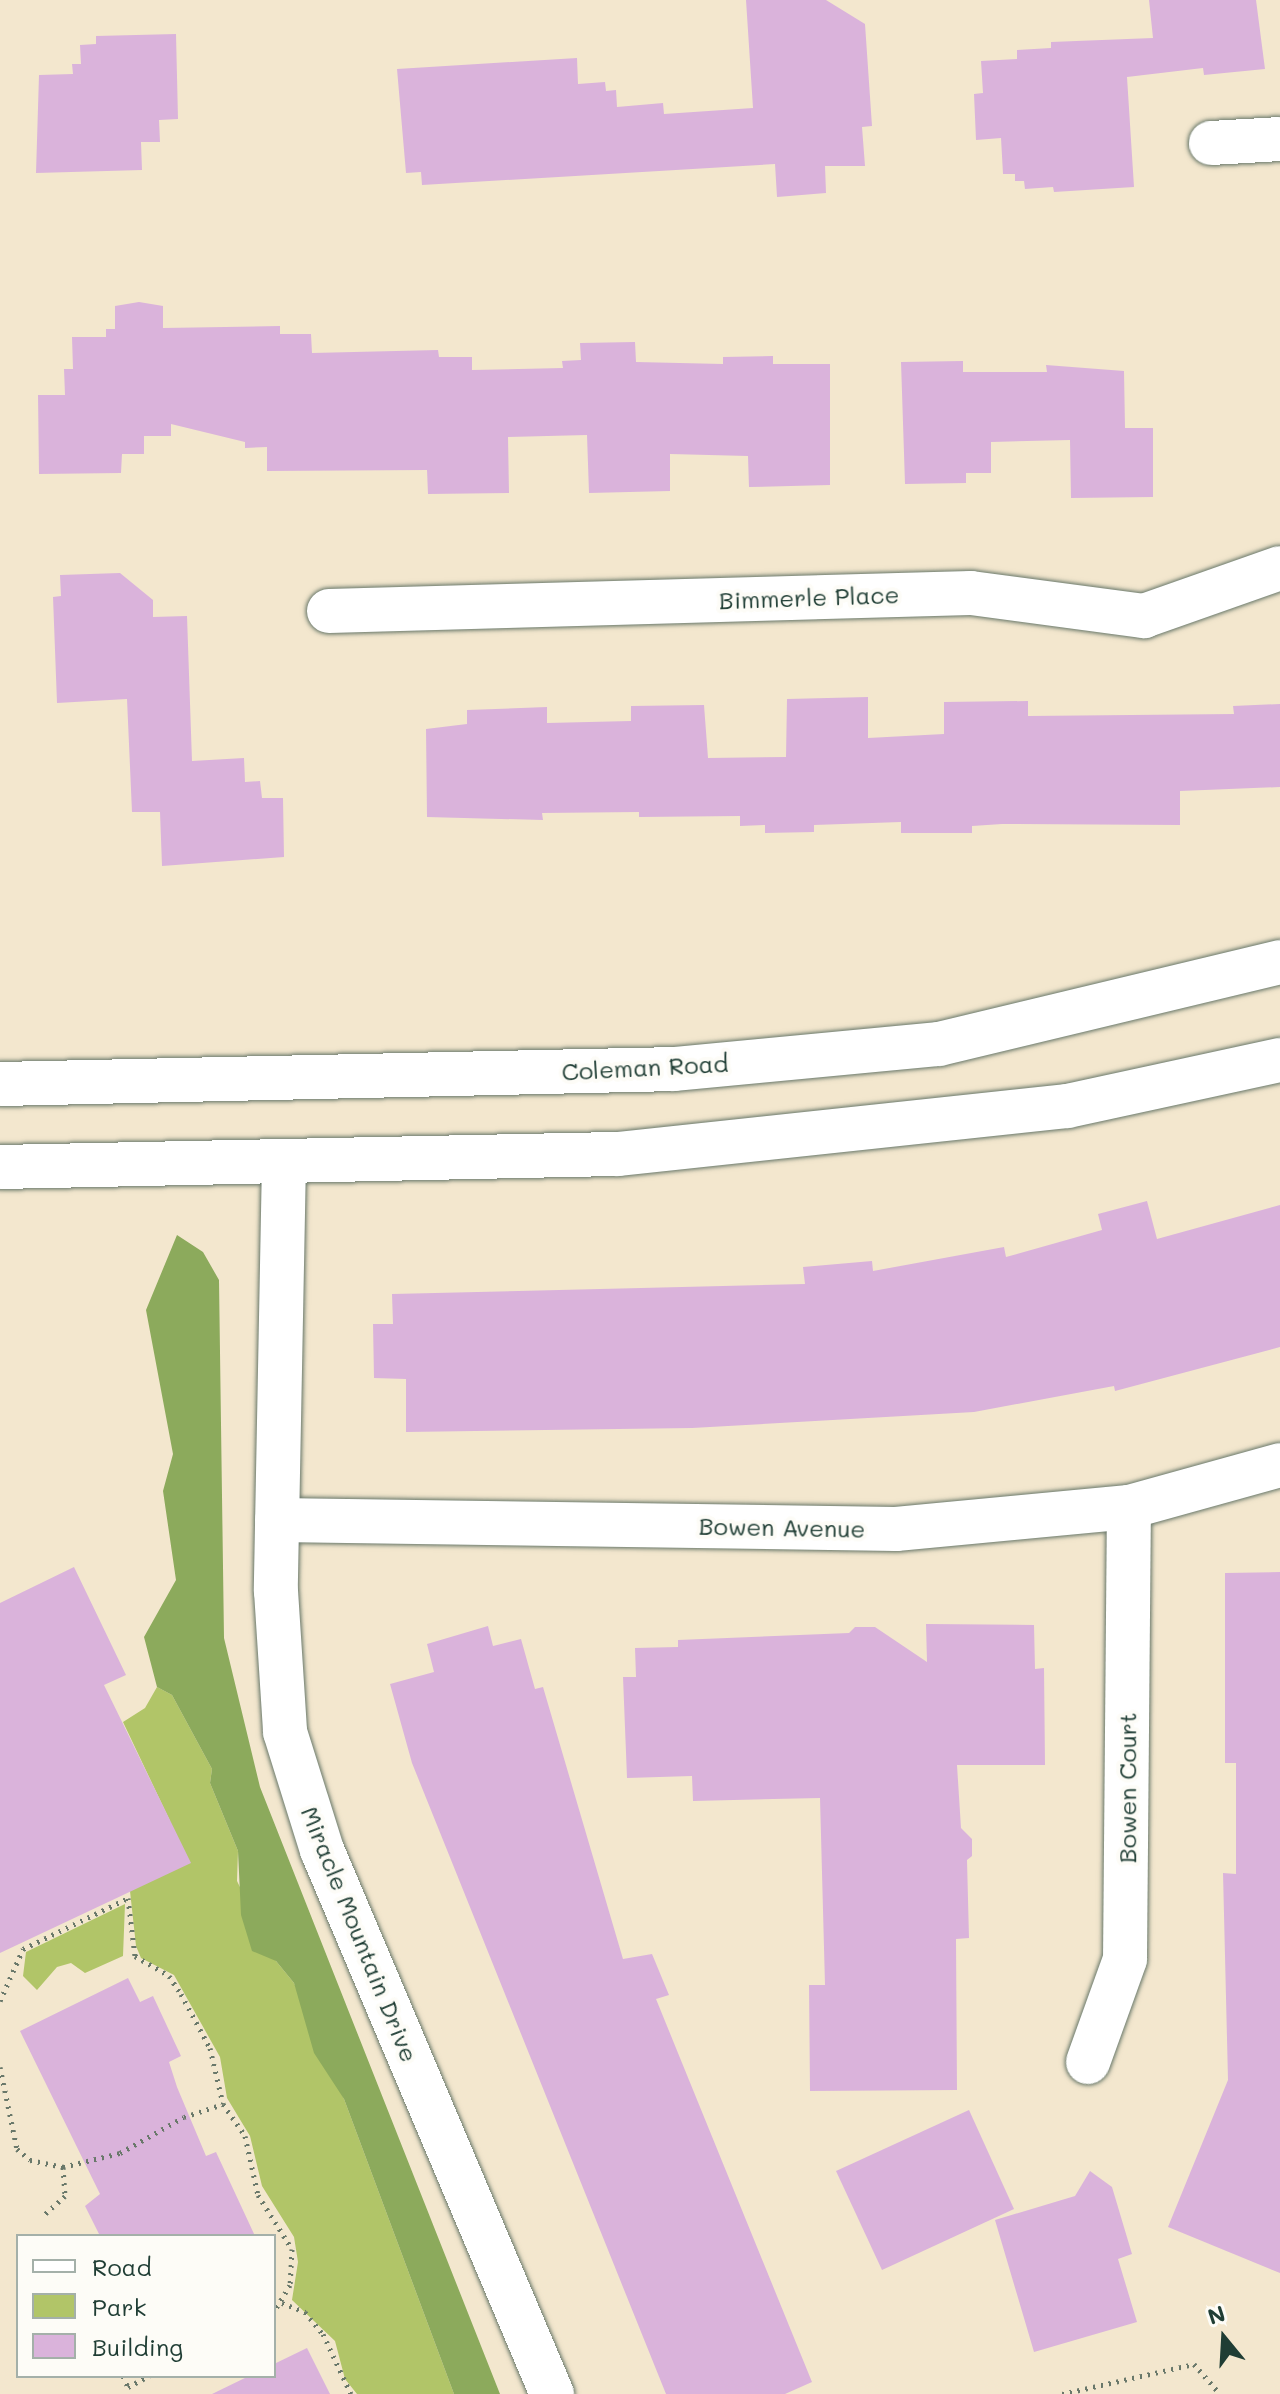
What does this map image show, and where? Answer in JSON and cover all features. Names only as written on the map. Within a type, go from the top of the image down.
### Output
[{"type":"street","points":[[1211,143],[1280,139]]},
{"type":"street","name":"Bimmerle Place","points":[[329,611],[971,593],[1144,616],[1280,568]]},
{"type":"street","name":"Coleman Road","points":[[0,1084],[674,1069],[939,1044],[1280,962]]},
{"type":"street","points":[[0,1167],[618,1154],[1067,1106],[1280,1060]]},
{"type":"street","name":"Miracle Mountain Drive","points":[[284,1161],[277,1520],[285,1732],[322,1850],[552,2394]]},
{"type":"street","name":"Bowen Avenue","points":[[277,1520],[896,1529],[1129,1507],[1280,1465]]},
{"type":"street","name":"Bowen Court","points":[[1088,2062],[1125,1959],[1129,1507]]},
{"type":"path","points":[[0,2001],[23,1949],[128,1898],[135,1956],[169,1976],[210,2048],[223,2104],[245,2136],[258,2195],[292,2249],[294,2266],[282,2303],[276,2310]]},
{"type":"path","points":[[0,2067],[17,2149],[30,2160],[63,2167],[120,2153],[184,2117],[223,2104]]},
{"type":"path","points":[[44,2215],[65,2196],[63,2167]]},
{"type":"path","points":[[282,2303],[305,2312],[323,2334],[351,2394]]},
{"type":"path","points":[[1062,2394],[1194,2364],[1220,2394]]},
{"type":"path","points":[[124,2378],[128,2387],[145,2378]]},
{"type":"green space","points":[[177,1235],[203,1252],[219,1280],[224,1638],[260,1787],[500,2394],[454,2394],[344,2099],[314,2053],[294,1983],[276,1961],[252,1951],[241,1915],[238,1851],[210,1783],[212,1769],[172,1695],[157,1687],[144,1637],[176,1580],[163,1491],[173,1454],[146,1310]]},
{"type":"green space","points":[[157,1687],[172,1695],[212,1769],[210,1783],[238,1851],[237,1881],[276,1961],[294,1983],[344,2099],[454,2394],[357,2394],[345,2379],[335,2341],[292,2300],[298,2262],[294,2237],[262,2186],[250,2136],[227,2098],[220,2057],[174,1975],[141,1958],[136,1946],[130,1891],[170,1821],[123,1722],[145,1708]]},
{"type":"green space","points":[[125,1904],[123,1956],[85,1973],[71,1963],[57,1967],[37,1990],[23,1976],[26,1952]]},
{"type":"building","points":[[746,0],[826,0],[865,24],[872,126],[862,127],[865,166],[825,166],[826,193],[777,197],[775,164],[422,185],[421,172],[406,173],[397,69],[577,58],[578,84],[605,82],[606,91],[616,90],[617,107],[663,103],[664,114],[753,108]]},
{"type":"building","points":[[1149,0],[1256,0],[1265,69],[1204,75],[1203,68],[1127,77],[1134,187],[1054,192],[1053,187],[1025,189],[1024,181],[1015,181],[1015,174],[1003,174],[1001,138],[976,140],[974,94],[983,93],[981,61],[1017,59],[1017,50],[1051,48],[1051,42],[1153,38]]},
{"type":"building","points":[[176,34],[178,119],[159,120],[160,142],[141,142],[142,170],[36,173],[39,75],[73,74],[72,64],[81,64],[80,45],[96,44],[96,36]]},
{"type":"building","points":[[139,302],[163,306],[163,328],[280,326],[280,334],[311,334],[312,353],[438,350],[439,357],[472,357],[472,370],[563,368],[562,361],[581,360],[580,343],[635,342],[636,362],[723,364],[723,357],[773,356],[773,364],[830,364],[830,485],[749,487],[748,456],[670,454],[670,491],[589,493],[587,435],[508,437],[509,493],[428,494],[427,470],[267,471],[267,447],[245,448],[245,442],[171,424],[171,436],[144,436],[144,454],[122,454],[121,473],[39,474],[38,395],[65,395],[64,369],[73,369],[72,337],[106,337],[106,329],[115,329],[115,306]]},
{"type":"building","points":[[963,361],[963,372],[1047,372],[1046,365],[1124,371],[1125,428],[1153,428],[1153,497],[1071,498],[1070,440],[991,442],[991,473],[966,473],[966,483],[905,484],[901,362]]},
{"type":"building","points":[[120,573],[153,600],[153,617],[187,616],[192,761],[244,758],[245,782],[260,781],[262,798],[283,798],[284,857],[162,866],[160,812],[132,812],[127,699],[57,703],[53,597],[61,596],[60,575]]},
{"type":"building","points":[[868,697],[868,738],[944,734],[944,702],[1028,701],[1028,716],[1234,714],[1233,706],[1280,704],[1280,787],[1180,791],[1180,825],[1002,824],[972,826],[972,833],[901,833],[901,822],[814,825],[814,832],[765,833],[765,825],[740,826],[740,816],[639,817],[639,812],[542,813],[543,820],[427,817],[426,729],[467,724],[467,710],[547,707],[547,723],[631,721],[631,706],[704,705],[708,758],[786,757],[787,699]]},
{"type":"building","points":[[1147,1201],[1157,1239],[1280,1205],[1280,1347],[1115,1391],[1114,1386],[974,1412],[692,1428],[406,1432],[406,1379],[374,1378],[373,1324],[393,1324],[392,1294],[805,1284],[803,1267],[872,1261],[873,1271],[1004,1247],[1006,1257],[1102,1230],[1098,1214]]},
{"type":"building","points":[[74,1567],[126,1675],[104,1685],[191,1863],[0,1953],[0,1603]]},
{"type":"building","points":[[1280,1572],[1280,2273],[1168,2227],[1228,2080],[1223,1873],[1236,1874],[1236,1763],[1225,1763],[1225,1573]]},
{"type":"building","points":[[926,1624],[1034,1625],[1035,1669],[1044,1668],[1045,1765],[957,1765],[961,1828],[972,1839],[972,1856],[967,1860],[969,1938],[956,1939],[957,2090],[810,2091],[809,1985],[825,1985],[820,1798],[693,1801],[692,1776],[627,1778],[623,1677],[636,1677],[635,1648],[678,1647],[678,1640],[849,1633],[855,1627],[875,1627],[927,1662]]},
{"type":"building","points":[[488,1626],[493,1646],[521,1639],[535,1689],[543,1687],[623,1959],[652,1954],[669,1995],[656,1999],[812,2382],[785,2394],[666,2394],[412,1763],[390,1684],[434,1672],[427,1644]]},
{"type":"building","points":[[128,1978],[140,2002],[153,1996],[181,2056],[169,2062],[206,2156],[216,2152],[254,2234],[99,2234],[85,2206],[100,2194],[20,2031]]},
{"type":"building","points":[[969,2110],[1014,2209],[882,2270],[836,2171]]},
{"type":"building","points":[[1090,2171],[1112,2187],[1132,2254],[1118,2259],[1137,2322],[1034,2352],[995,2220],[1075,2196]]},
{"type":"building","points":[[307,2348],[330,2394],[212,2394],[245,2378],[276,2378],[276,2363]]}]
